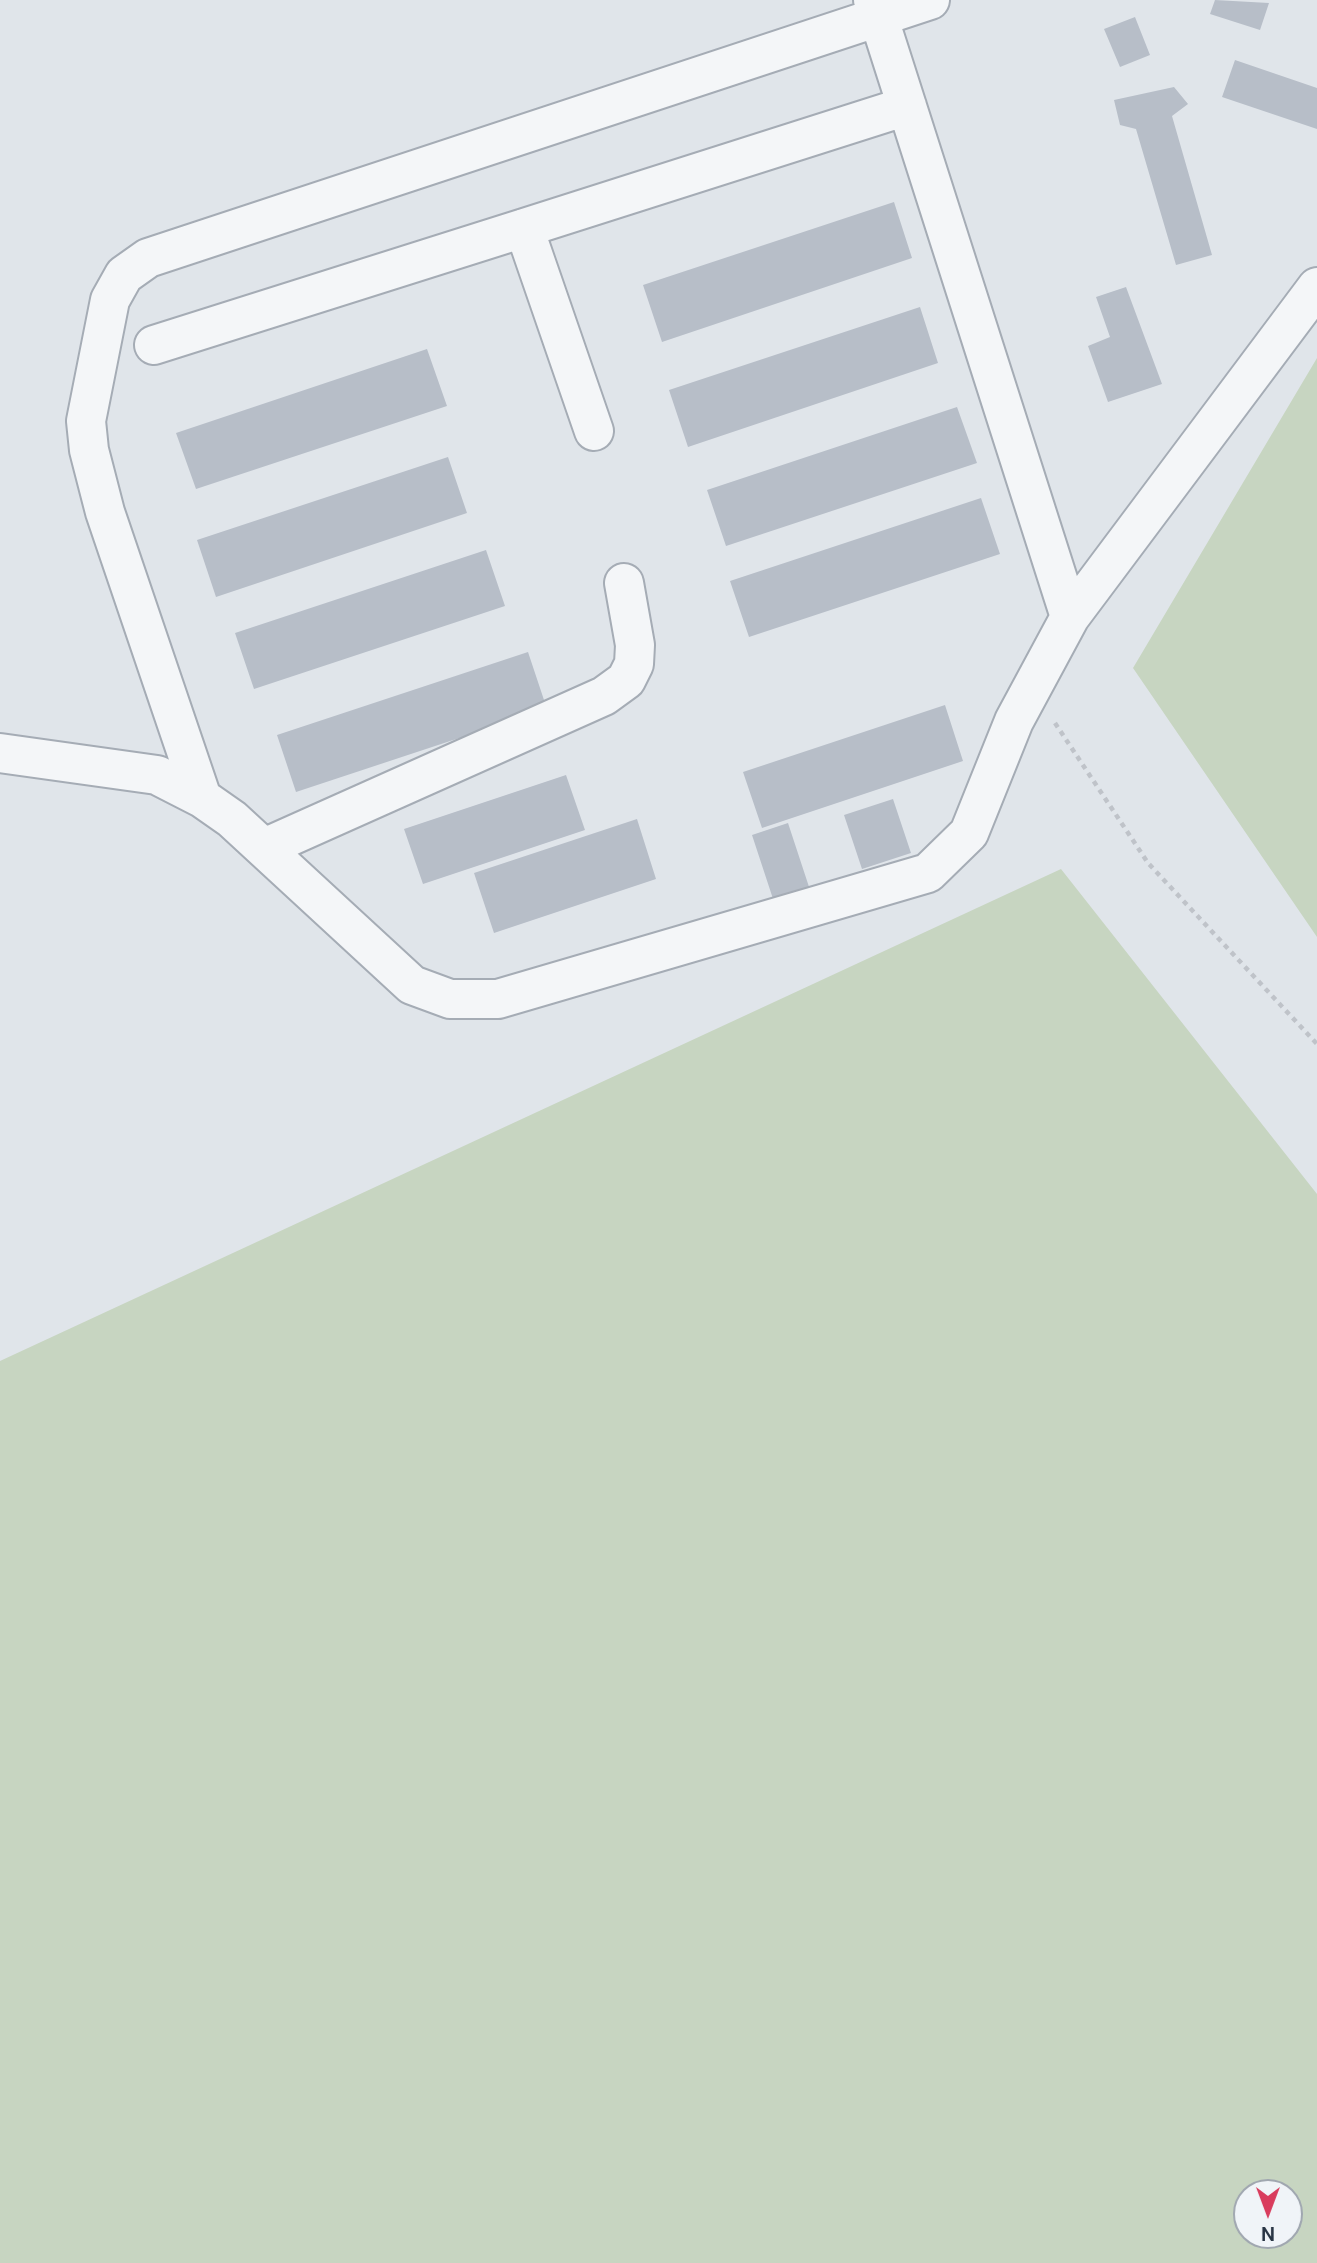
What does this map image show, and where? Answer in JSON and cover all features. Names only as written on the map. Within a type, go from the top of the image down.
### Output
[{"type":"lane","points":[[202,798],[105,512],[89,450],[86,421],[110,300],[124,275],[148,258],[876,8],[930,0]]},
{"type":"lane","points":[[876,8],[1070,617]]},
{"type":"lane","points":[[154,345],[907,106]]},
{"type":"lane","points":[[524,228],[594,432]]},
{"type":"lane","points":[[0,753],[157,775],[202,798],[232,819],[412,985],[450,999],[498,999],[928,873],[969,833],[1014,721],[1070,617],[1317,287]]},
{"type":"lane","points":[[264,848],[591,702],[626,680],[634,664],[635,645],[624,583]]},
{"type":"path","points":[[1032,687],[1147,863],[1317,1044]]},
{"type":"green space","points":[[1317,358],[1317,937],[1133,668]]},
{"type":"green space","points":[[1061,869],[1317,1194],[1317,2263],[0,2263],[0,1361]]},
{"type":"building","points":[[1215,0],[1269,3],[1260,30],[1210,14]]},
{"type":"building","points":[[1135,17],[1150,55],[1120,67],[1104,29]]},
{"type":"building","points":[[1235,60],[1317,88],[1317,129],[1222,97]]},
{"type":"building","points":[[1174,87],[1188,104],[1172,116],[1212,255],[1176,265],[1136,129],[1120,125],[1114,100]]},
{"type":"building","points":[[894,202],[912,258],[662,342],[643,285]]},
{"type":"building","points":[[1126,287],[1162,384],[1108,402],[1088,346],[1110,337],[1096,297]]},
{"type":"building","points":[[920,307],[938,363],[688,447],[669,390]]},
{"type":"building","points":[[427,349],[447,406],[196,489],[176,433]]},
{"type":"building","points":[[957,407],[977,463],[726,546],[707,490]]},
{"type":"building","points":[[448,457],[467,513],[216,597],[197,540]]},
{"type":"building","points":[[981,498],[1000,554],[749,637],[730,581]]},
{"type":"building","points":[[486,550],[505,606],[254,689],[235,633]]},
{"type":"building","points":[[528,652],[547,709],[296,792],[277,735]]},
{"type":"building","points":[[945,705],[963,761],[762,828],[743,772]]},
{"type":"building","points":[[566,775],[585,830],[423,884],[404,829]]},
{"type":"building","points":[[893,799],[911,853],[862,869],[844,815]]},
{"type":"building","points":[[637,819],[656,879],[494,933],[474,873]]},
{"type":"building","points":[[788,823],[812,896],[776,908],[752,835]]}]
